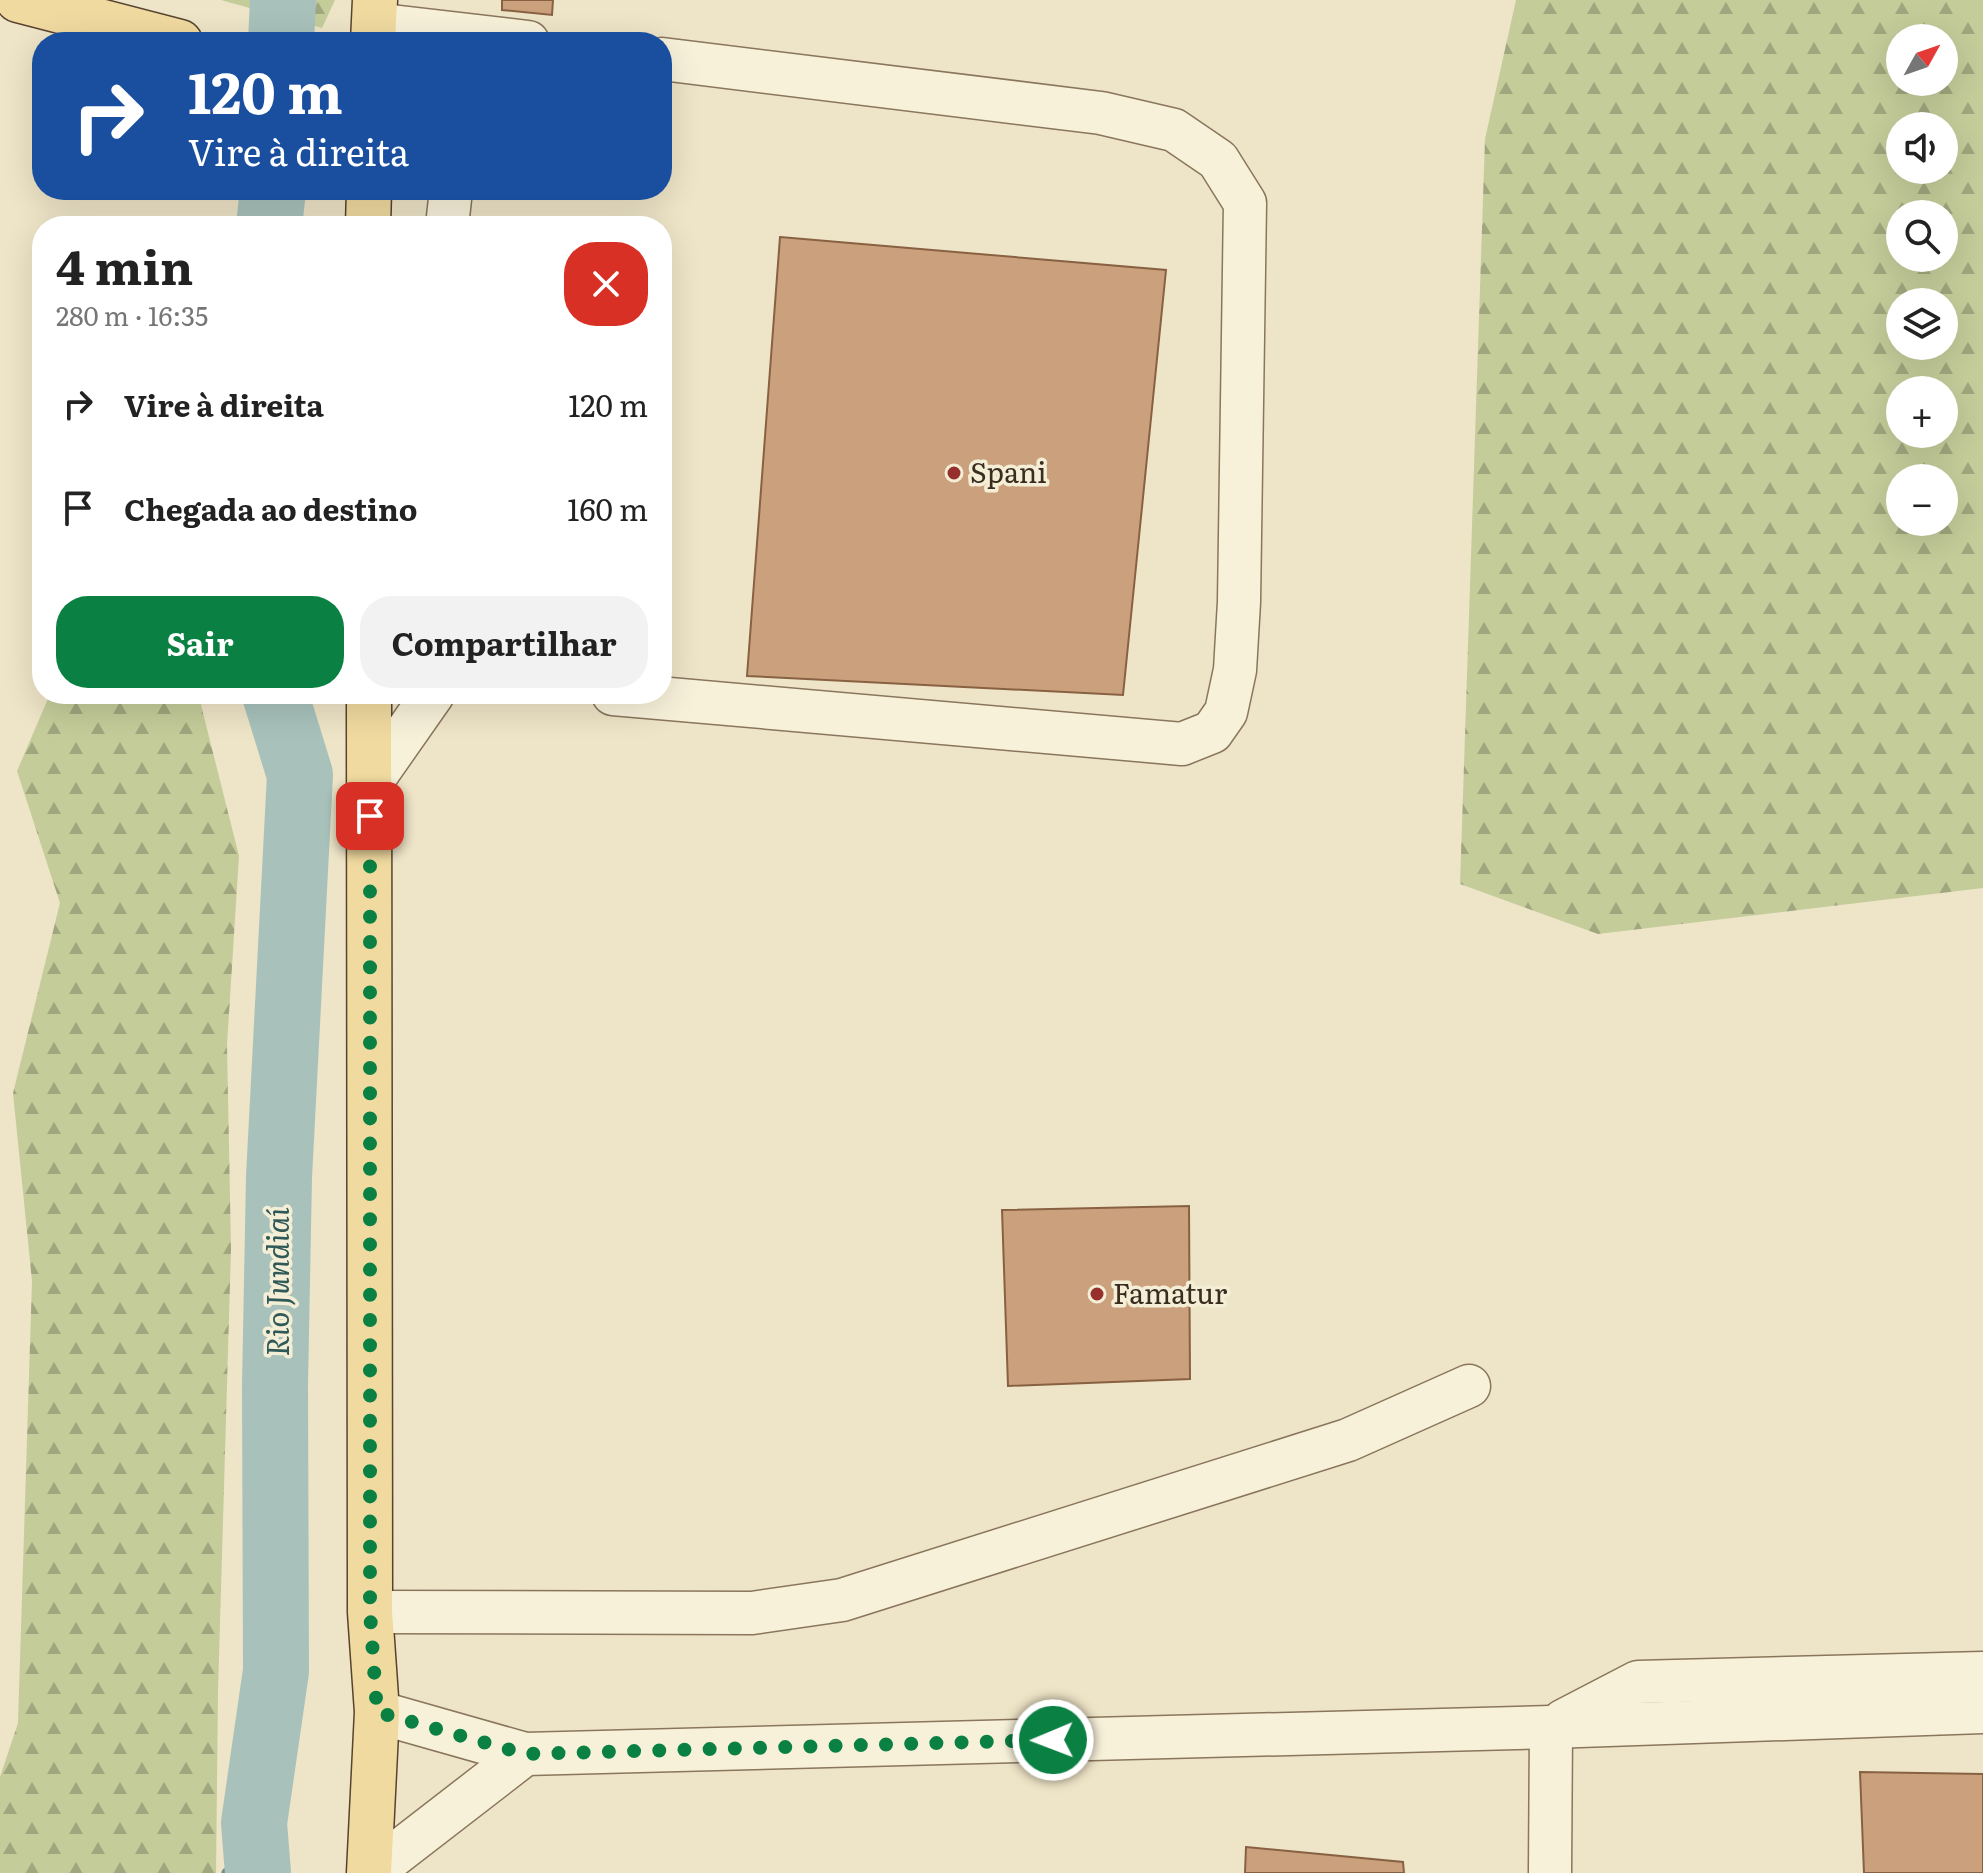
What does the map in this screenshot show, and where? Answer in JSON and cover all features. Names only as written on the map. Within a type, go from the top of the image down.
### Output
[{"type":"main road","points":[[18,0],[141,32]]},
{"type":"main road","points":[[369,704],[370,1612],[377,1712],[370,1873]]},
{"type":"street","points":[[374,22],[464,26],[488,32]]},
{"type":"street","points":[[672,60],[1101,113],[1174,130],[1218,160],[1245,203],[1240,586],[1235,670],[1226,712],[1212,732],[1182,744],[672,699]]},
{"type":"street","points":[[370,784],[426,704]]},
{"type":"street","points":[[370,1612],[752,1613],[842,1600],[1348,1440],[1469,1386]]},
{"type":"street","points":[[1551,1727],[1638,1682],[1983,1673]]},
{"type":"street","points":[[377,1712],[525,1754],[1551,1727],[1983,1712]]},
{"type":"street","points":[[1550,1873],[1551,1727]]},
{"type":"street","points":[[370,1873],[525,1754]]},
{"type":"green space","points":[[221,0],[335,0],[322,28]]},
{"type":"green space","points":[[1516,0],[1983,0],[1983,888],[1598,934],[1460,884],[1485,139]]},
{"type":"green space","points":[[46,704],[201,704],[239,856],[227,1045],[231,1249],[216,1873],[0,1873],[0,1777],[18,1723],[32,1281],[13,1093],[60,903],[17,771]]},
{"type":"building","points":[[502,0],[553,0],[552,15],[502,10]]},
{"type":"building","name":"Spani","points":[[780,237],[1166,270],[1123,695],[747,676]]},
{"type":"building","name":"Famatur","points":[[1189,1206],[1190,1379],[1008,1386],[1002,1210]]},
{"type":"building","points":[[1860,1772],[1983,1774],[1983,1873],[1864,1873]]},
{"type":"building","points":[[1246,1847],[1403,1862],[1404,1873],[1245,1873]]},
{"type":"waterway","name":"Rio Jundiaí","points":[[281,32],[283,0]]},
{"type":"waterway","name":"Rio Jundiaí","points":[[270,216],[272,200]]},
{"type":"waterway","name":"Rio Jundiaí","points":[[258,1873],[254,1823],[276,1671],[275,1385],[279,1177],[300,775],[278,704]]},
{"type":"waterway","points":[[227,1873],[257,1859]]},
{"type":"place","name":"Spani","points":[[954,473]]},
{"type":"place","name":"Famatur","points":[[1097,1294]]},
{"type":"route","points":[[370,816],[370,1612],[377,1712],[525,1754],[1053,1740]]}]
